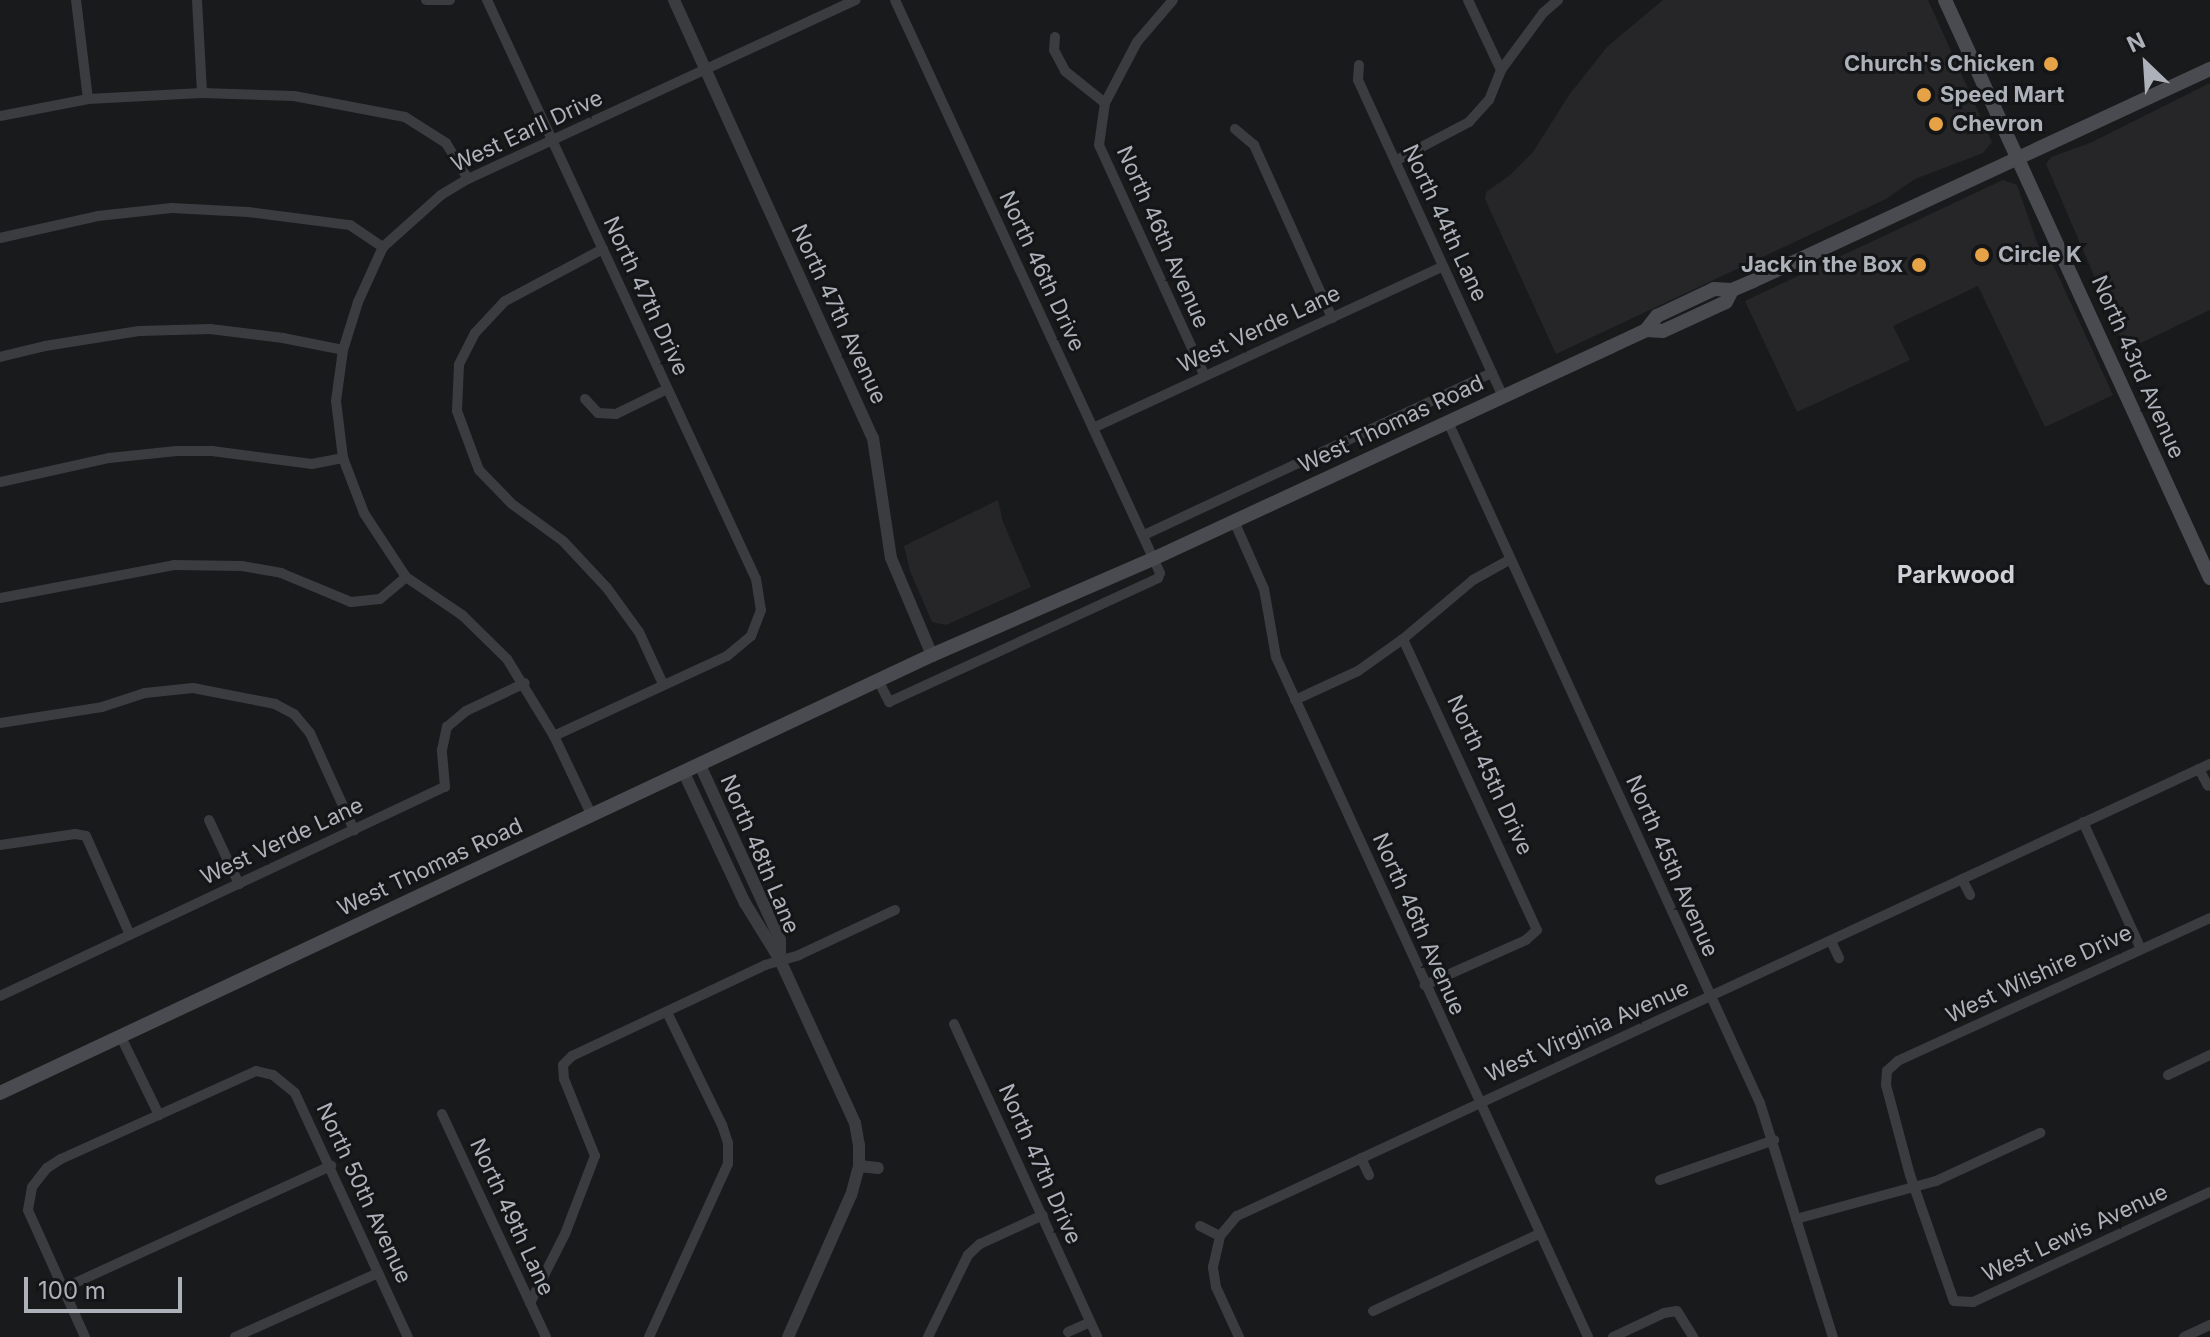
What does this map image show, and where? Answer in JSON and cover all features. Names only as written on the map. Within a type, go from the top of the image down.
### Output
[{"type":"main road","name":"North 43rd Avenue","points":[[1945,0],[2210,578]]},
{"type":"main road","name":"West Thomas Road","points":[[0,1093],[878,680],[1155,558],[1646,330],[1657,316],[1698,296],[1714,289],[1732,290],[2210,69]]},
{"type":"street","points":[[76,0],[88,99]]},
{"type":"street","points":[[197,0],[202,93]]},
{"type":"street","points":[[426,0],[450,0]]},
{"type":"street","name":"North 47th Drive","points":[[487,0],[756,579],[761,610],[751,636],[727,656],[663,684]]},
{"type":"street","name":"North 47th Avenue","points":[[674,0],[873,438],[891,558],[932,655]]},
{"type":"street","name":"West Earll Drive","points":[[406,577],[364,513],[343,458],[336,401],[343,350],[358,302],[383,247],[441,195],[468,179],[856,0]]},
{"type":"street","name":"North 46th Drive","points":[[895,0],[1155,558]]},
{"type":"street","name":"North 46th Avenue","points":[[1173,0],[1137,42],[1105,103],[1099,145],[1205,376]]},
{"type":"street","points":[[1468,0],[1501,70]]},
{"type":"street","points":[[1395,161],[1469,122],[1489,100],[1501,70],[1543,13],[1558,0]]},
{"type":"street","points":[[1055,37],[1054,50],[1065,71],[1105,103]]},
{"type":"street","name":"North 44th Lane","points":[[1359,65],[1358,80],[1503,397]]},
{"type":"street","points":[[0,116],[88,99],[202,93],[294,96],[405,117],[446,143],[468,179]]},
{"type":"street","points":[[1235,129],[1254,145],[1332,318]]},
{"type":"street","points":[[0,238],[98,216],[172,208],[248,212],[350,225],[383,247]]},
{"type":"street","points":[[554,736],[663,684],[639,632],[607,588],[563,541],[512,504],[479,470],[457,411],[459,365],[475,333],[505,301],[603,249]]},
{"type":"street","name":"West Verde Lane","points":[[1093,428],[1442,267]]},
{"type":"street","points":[[0,357],[45,346],[139,331],[210,329],[283,338],[343,350]]},
{"type":"street","name":"West Thomas Road","points":[[1144,535],[1492,373]]},
{"type":"street","points":[[585,399],[598,413],[616,414],[667,389]]},
{"type":"street","name":"North 45th Avenue","points":[[1448,422],[1774,1140],[1833,1337]]},
{"type":"street","points":[[0,482],[109,458],[165,452],[212,451],[312,464],[343,458]]},
{"type":"street","name":"North 46th Avenue","points":[[1234,521],[1262,582],[1268,602],[1270,637],[1295,700],[1588,1337]]},
{"type":"street","points":[[878,680],[889,702],[1158,578],[1155,558]]},
{"type":"street","points":[[1295,700],[1352,675],[1403,639],[1473,580],[1511,559]]},
{"type":"street","points":[[0,598],[174,565],[242,566],[281,573],[351,602],[380,599],[406,577],[462,615],[507,659],[525,683],[554,736],[592,816]]},
{"type":"street","name":"North 45th Drive","points":[[1403,639],[1537,930],[1526,940],[1425,985]]},
{"type":"street","name":"West Verde Lane","points":[[0,996],[445,787],[442,750],[447,727],[466,711],[525,683]]},
{"type":"street","points":[[0,723],[102,707],[145,693],[193,688],[275,704],[294,714],[310,733],[354,830]]},
{"type":"street","name":"North 48th Lane","points":[[700,765],[780,940],[780,960]]},
{"type":"street","name":"West Virginia Avenue","points":[[1220,1236],[1237,1216],[2205,766],[2208,786]]},
{"type":"street","name":"North 48th Lane","points":[[684,773],[745,903],[780,960],[855,1123],[859,1166],[851,1195],[788,1337]]},
{"type":"street","points":[[209,820],[239,884]]},
{"type":"street","points":[[2083,822],[2141,949]]},
{"type":"street","points":[[0,845],[75,834],[86,836],[130,935]]},
{"type":"street","points":[[1962,879],[1970,895]]},
{"type":"street","points":[[530,1303],[565,1234],[595,1156],[564,1079],[563,1065],[572,1056],[895,910]]},
{"type":"street","name":"West Wilshire Drive","points":[[1914,1188],[1886,1085],[1887,1071],[1898,1061],[2210,918]]},
{"type":"street","points":[[1831,941],[1839,958]]},
{"type":"street","points":[[649,1337],[728,1164],[728,1143],[722,1125],[667,1012]]},
{"type":"street","name":"North 47th Drive","points":[[954,1024],[1097,1337]]},
{"type":"street","points":[[85,1337],[28,1210],[32,1187],[47,1168],[159,1115],[121,1037]]},
{"type":"street","points":[[2168,1075],[2210,1055]]},
{"type":"street","name":"North 50th Avenue","points":[[159,1115],[256,1071],[273,1075],[295,1093],[408,1337]]},
{"type":"street","name":"North 49th Lane","points":[[442,1114],[546,1337]]},
{"type":"street","points":[[1796,1219],[1914,1188],[1954,1174],[2040,1133]]},
{"type":"street","points":[[1660,1180],[1774,1140]]},
{"type":"street","points":[[1361,1158],[1369,1175]]},
{"type":"street","points":[[64,1288],[331,1166]]},
{"type":"street","points":[[859,1166],[878,1168]]},
{"type":"street","name":"West Lewis Avenue","points":[[1914,1188],[1954,1301],[1973,1302],[2210,1192]]},
{"type":"street","points":[[928,1337],[968,1255],[980,1244],[1043,1215]]},
{"type":"street","points":[[1200,1226],[1220,1236],[1213,1274],[1239,1337]]},
{"type":"street","points":[[1373,1311],[1539,1234]]},
{"type":"street","points":[[235,1337],[378,1273]]},
{"type":"street","points":[[1613,1337],[1664,1313],[1677,1311],[1693,1337]]},
{"type":"street","points":[[1068,1332],[1090,1322]]},
{"type":"street","points":[[2184,1337],[2210,1325]]},
{"type":"shaded area","points":[[1663,0],[1928,0],[1992,142],[1983,153],[1915,179],[1886,199],[1556,354],[1485,199],[1486,192],[1509,176],[1533,152],[1569,95],[1607,47]]},
{"type":"shaded area","points":[[2210,83],[2210,310],[2126,350],[2046,164],[2051,157],[2090,143]]},
{"type":"shaded area","points":[[2003,180],[2017,185],[2039,248],[2051,260],[2113,395],[2045,427],[1978,286],[1893,326],[1910,360],[1797,412],[1745,301]]},
{"type":"shaded area","points":[[998,500],[1003,522],[1031,587],[946,625],[932,622],[910,571],[904,546]]},
{"type":"place","name":"Church's Chicken","points":[[2051,64]]},
{"type":"place","name":"Speed Mart","points":[[1924,95]]},
{"type":"place","name":"Chevron","points":[[1936,124]]},
{"type":"place","name":"Circle K","points":[[1982,255]]},
{"type":"place","name":"Jack in the Box","points":[[1919,265]]},
{"type":"district","name":"Parkwood","points":[[1956,575]]}]
